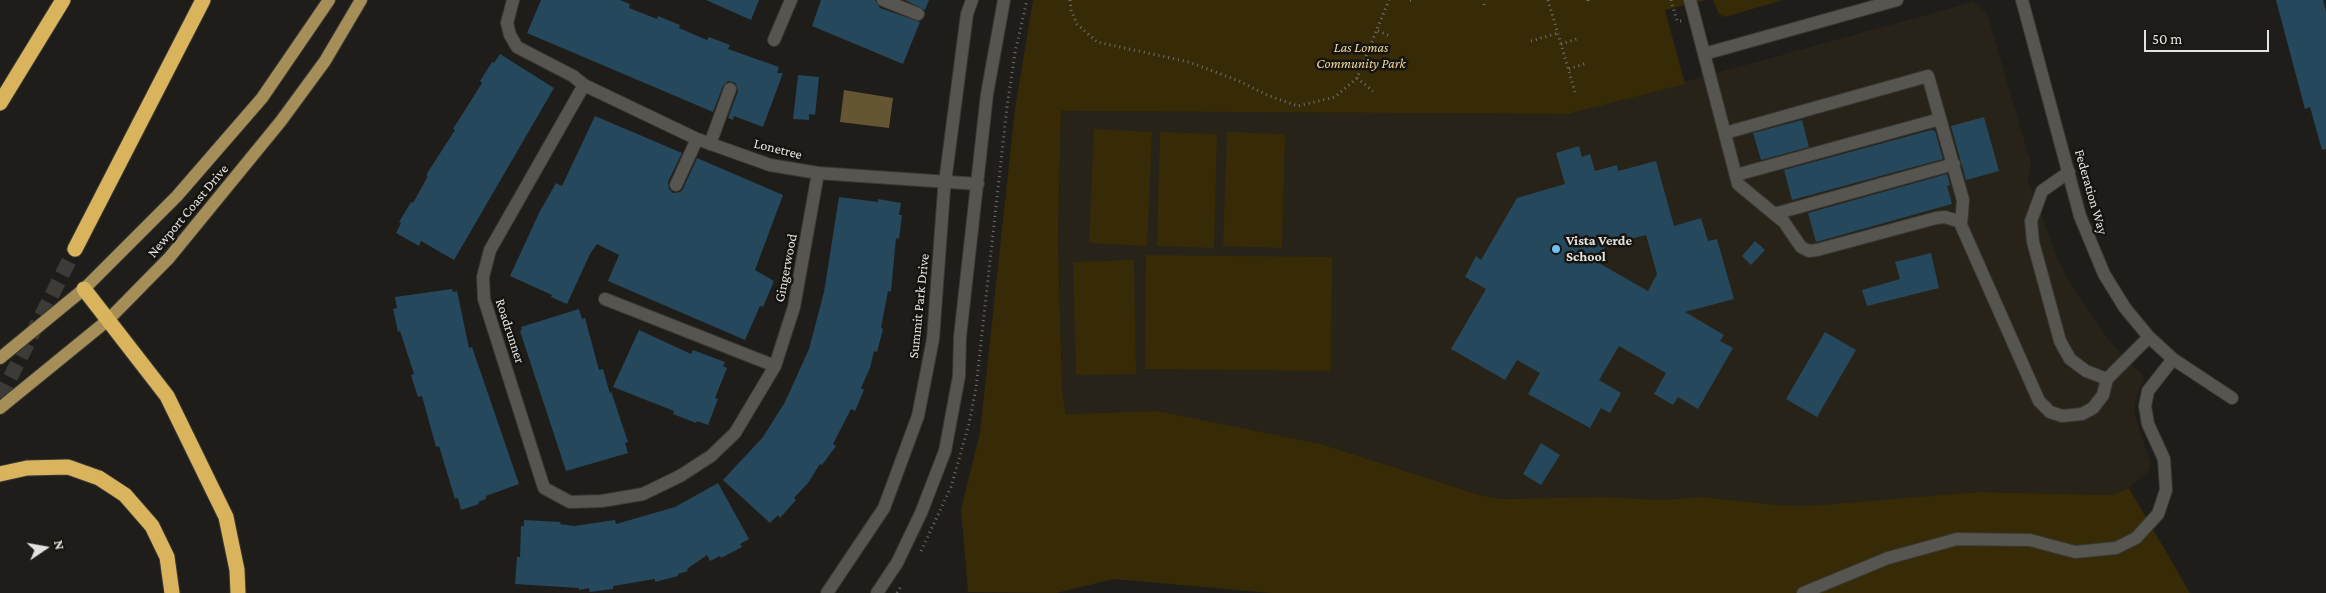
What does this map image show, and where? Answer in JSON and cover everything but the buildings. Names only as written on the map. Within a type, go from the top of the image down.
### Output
[{"type":"highway","points":[[0,103],[64,0]]},
{"type":"highway","points":[[75,249],[203,0]]},
{"type":"highway","points":[[84,289],[166,396],[226,517],[237,570],[238,593]]},
{"type":"highway","points":[[0,474],[27,468],[68,467],[99,478],[125,495],[152,526],[167,557],[172,593]]},
{"type":"main road","name":"Newport Coast Drive","points":[[0,358],[84,289],[220,149],[262,98],[329,0]]},
{"type":"main road","name":"Newport Coast Drive","points":[[0,408],[108,320],[169,258],[281,121],[326,60],[361,0]]},
{"type":"street","name":"Lonetree","points":[[513,0],[507,23],[510,35],[517,47],[573,76],[584,85],[697,139],[770,165],[818,173],[978,184]]},
{"type":"street","points":[[774,40],[791,0]]},
{"type":"street","points":[[883,0],[918,14]]},
{"type":"street","name":"Summit Park Drive","points":[[827,593],[884,508],[918,416],[933,340],[945,182],[967,14],[972,0]]},
{"type":"street","points":[[877,593],[896,563],[921,513],[945,451],[959,376],[960,337],[987,94],[1004,0]]},
{"type":"street","points":[[1690,0],[1738,184],[1784,222],[1801,247],[1809,251],[1936,218],[1944,217],[1961,222]]},
{"type":"street","points":[[1704,54],[1897,0]]},
{"type":"street","name":"Federation Way","points":[[2022,0],[2088,238],[2104,274],[2126,308],[2150,337],[2173,359],[2232,398]]},
{"type":"street","points":[[1725,133],[1928,76],[1963,200],[1961,222],[2039,401],[2050,412],[2062,416],[2082,414],[2093,408],[2103,395],[2107,379],[2150,337]]},
{"type":"street","name":"Roadrunner","points":[[570,502],[544,488],[484,299],[483,277],[490,250],[584,85]]},
{"type":"street","points":[[710,144],[730,89]]},
{"type":"street","points":[[1736,175],[1940,119]]},
{"type":"street","points":[[676,185],[697,139]]},
{"type":"street","points":[[1774,214],[1954,164]]},
{"type":"street","points":[[2069,172],[2042,191],[2032,221],[2033,242],[2060,342],[2070,359],[2086,371],[2107,379]]},
{"type":"street","name":"Gingerwood","points":[[570,502],[602,501],[643,494],[680,476],[711,456],[735,433],[775,366],[794,307],[818,173]]},
{"type":"street","points":[[604,299],[775,366]]},
{"type":"street","points":[[1803,593],[1888,558],[1957,539],[2030,540],[2075,552],[2116,548],[2136,538],[2158,514],[2166,490],[2164,459],[2148,424],[2145,406],[2148,391],[2173,359]]},
{"type":"path","points":[[1070,0],[1071,10],[1077,24],[1097,42],[1189,62],[1289,104],[1298,106],[1327,101],[1341,94],[1357,78],[1378,31],[1389,0]]},
{"type":"path","points":[[1484,5],[1485,0]]},
{"type":"path","points":[[1548,0],[1575,92]]},
{"type":"path","points":[[1671,0],[1677,21],[1683,21]]},
{"type":"path","points":[[1378,31],[1390,36]]},
{"type":"path","points":[[1531,41],[1558,33]]},
{"type":"path","points":[[1561,44],[1580,38]]},
{"type":"path","points":[[1569,69],[1587,63]]},
{"type":"path","points":[[1357,78],[1373,91]]},
{"type":"shaded area","name":"Vista Verde School","points":[[1973,2],[1987,13],[2031,164],[2028,180],[2058,259],[2073,288],[2112,344],[2145,378],[2136,397],[2134,414],[2151,464],[2148,472],[2129,488],[2113,495],[1977,492],[1808,506],[1787,506],[1702,497],[1661,500],[1604,497],[1500,499],[1480,495],[1321,444],[1158,411],[1066,414],[1062,390],[1058,239],[1061,111],[1568,114]]},
{"type":"shaded area","points":[[844,90],[893,98],[889,128],[840,122]]},
{"type":"green space","name":"Las Lomas Community Park","points":[[1033,0],[1706,0],[1665,10],[1685,84],[1568,114],[1061,111],[1058,239],[1062,390],[1066,414],[1158,411],[1321,444],[1480,495],[1500,499],[1604,497],[1661,500],[1702,497],[1787,506],[1808,506],[1977,492],[2113,495],[2129,488],[2190,593],[1271,593],[1114,579],[1056,593],[968,592],[961,509],[980,433],[1015,109]]},
{"type":"green space","points":[[1713,0],[1783,0],[1725,17],[1719,14]]},
{"type":"green space","points":[[1094,129],[1152,132],[1147,246],[1089,243]]},
{"type":"green space","points":[[1160,132],[1217,134],[1214,248],[1157,246]]},
{"type":"green space","points":[[1227,132],[1285,134],[1282,248],[1223,246]]},
{"type":"green space","points":[[1146,255],[1332,257],[1331,371],[1145,369]]},
{"type":"green space","points":[[1134,260],[1136,374],[1076,375],[1073,262]]},
{"type":"tunnel","points":[[0,398],[75,249]]},
{"type":"place","name":"Vista Verde School","points":[[1556,249]]}]
